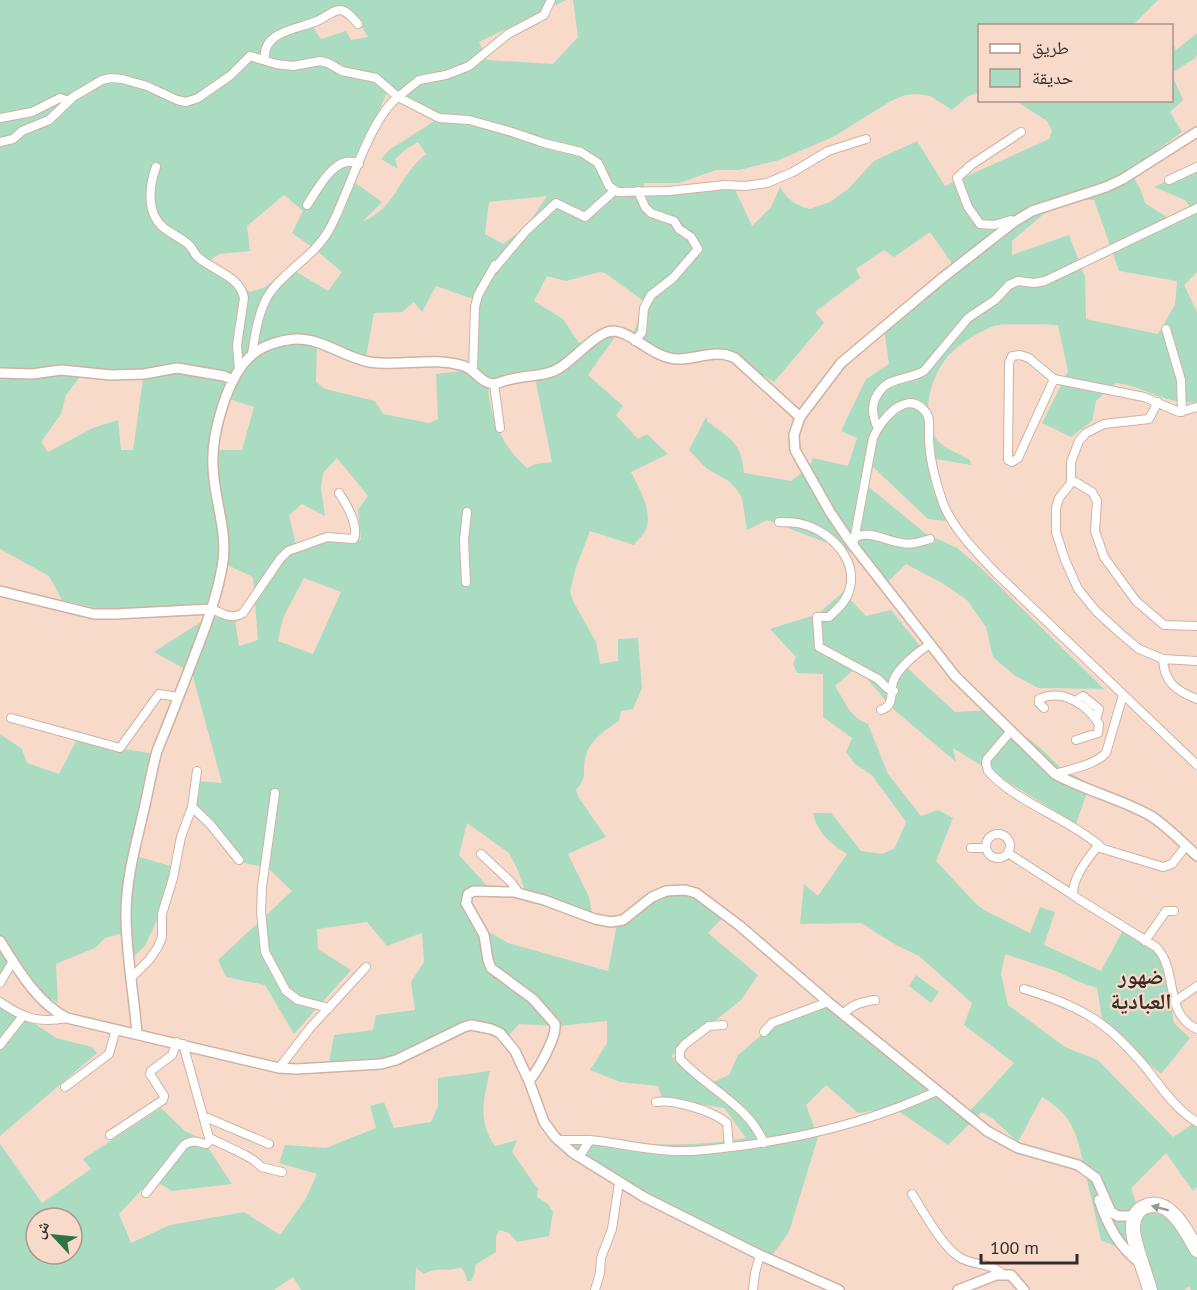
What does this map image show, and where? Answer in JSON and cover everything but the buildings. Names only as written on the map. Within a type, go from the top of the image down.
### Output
[{"type":"highway","points":[[1150,1290],[1133,1230],[1135,1216],[1140,1209],[1146,1206],[1156,1206],[1168,1209],[1180,1222],[1197,1250]]},
{"type":"street","points":[[252,355],[261,314],[270,292],[325,237],[389,104],[419,80],[446,75],[469,66],[508,34],[544,15],[551,0]]},
{"type":"street","points":[[265,60],[264,52],[267,44],[291,28],[315,22],[340,10],[346,12],[358,24]]},
{"type":"street","points":[[0,142],[13,139],[28,128],[49,120],[83,90],[111,78],[147,86],[186,102],[198,98],[231,75],[250,57],[293,66],[320,61],[342,71],[376,78],[398,97],[439,118],[469,120],[581,152],[598,163],[609,186],[614,191]]},
{"type":"street","points":[[0,118],[32,112],[60,98],[69,100]]},
{"type":"street","points":[[1014,222],[1011,220],[994,225],[980,224],[968,207],[957,178],[971,165],[1021,132]]},
{"type":"street","points":[[1197,132],[1123,179],[1106,187],[1041,207],[1014,222],[941,279],[841,363],[800,417],[794,435],[795,450],[830,512],[955,676],[1055,774],[1150,816],[1197,856]]},
{"type":"street","points":[[494,269],[526,231],[556,203],[585,217],[614,191],[669,191],[767,183],[793,172],[828,151],[866,139]]},
{"type":"street","points":[[307,205],[328,175],[340,164],[349,161],[359,164]]},
{"type":"street","points":[[156,167],[150,192],[158,222],[189,244],[196,256],[234,280],[243,291],[237,345],[239,370]]},
{"type":"street","points":[[1169,180],[1197,167]]},
{"type":"street","points":[[635,341],[642,332],[644,308],[651,295],[673,278],[698,249],[691,237],[679,229],[674,221],[651,213],[645,207],[638,191]]},
{"type":"street","points":[[878,428],[873,418],[873,406],[882,387],[888,382],[915,376],[924,371],[968,318],[995,300],[1014,282],[1045,281],[1197,208]]},
{"type":"street","points":[[473,371],[475,307],[478,295],[501,253]]},
{"type":"street","points":[[1166,329],[1181,380],[1182,412]]},
{"type":"street","points":[[137,1034],[128,962],[126,912],[134,849],[157,751],[212,609],[224,560],[223,537],[212,464],[214,442],[233,380],[252,355],[274,344],[298,339],[323,344],[367,362],[399,364],[429,361],[461,365],[473,371],[485,382],[494,384],[555,371],[576,357],[602,334],[616,331],[657,354],[676,359],[717,353],[730,355],[800,417]]},
{"type":"street","points":[[1054,380],[1018,458],[1010,461],[1008,459],[1009,359],[1016,355],[1025,356],[1054,380],[1143,397],[1182,412],[1197,407]]},
{"type":"street","points":[[0,373],[32,374],[61,370],[111,375],[144,374],[177,368],[224,375],[233,380]]},
{"type":"street","points":[[494,384],[500,428]]},
{"type":"street","points":[[1158,402],[1149,419],[1104,424],[1086,434],[1074,451],[1071,462],[1072,480],[1059,498],[1055,520],[1060,545],[1072,578],[1086,599],[1121,634],[1139,649],[1163,659],[1197,661]]},
{"type":"street","points":[[854,541],[873,438],[878,428],[901,405],[912,403],[923,408],[929,420],[929,445],[938,487],[949,516],[996,573],[1197,765]]},
{"type":"street","points":[[1072,480],[1092,492],[1097,501],[1095,531],[1104,557],[1136,601],[1164,625],[1197,626]]},
{"type":"street","points":[[0,591],[94,614],[115,615],[212,609],[230,616],[237,616],[243,613],[288,551],[327,537],[354,539],[350,509],[339,493]]},
{"type":"street","points":[[466,582],[464,540],[467,512]]},
{"type":"street","points":[[779,522],[802,524],[832,539],[848,558],[852,575],[847,597],[829,617],[817,617],[819,647],[879,680],[894,691]]},
{"type":"street","points":[[854,541],[867,534],[911,544],[930,539]]},
{"type":"street","points":[[881,710],[888,706],[894,691],[893,682],[898,673],[930,644]]},
{"type":"street","points":[[1163,659],[1167,678],[1172,687],[1180,693],[1197,699]]},
{"type":"street","points":[[11,718],[120,748],[159,694],[179,697]]},
{"type":"street","points":[[1055,774],[1102,758],[1106,753],[1123,695]]},
{"type":"street","points":[[1044,708],[1039,703],[1039,699],[1046,696],[1061,696],[1076,701],[1087,709],[1097,723],[1098,733],[1076,740]]},
{"type":"street","points":[[1097,723],[1113,730]]},
{"type":"street","points":[[1011,731],[987,759],[988,771],[1035,806],[1053,814],[1100,846],[1163,867],[1172,864],[1186,846]]},
{"type":"street","points":[[131,978],[148,960],[160,942],[162,914],[173,878],[181,837],[192,807],[197,771]]},
{"type":"street","points":[[275,793],[262,887],[261,911],[265,952],[286,991],[298,1000],[329,1008]]},
{"type":"street","points":[[192,807],[210,824],[238,860]]},
{"type":"street","points":[[998,834],[1004,836],[1009,840],[1008,853],[1004,857],[992,857],[986,848],[987,841],[998,834]]},
{"type":"street","points":[[1073,895],[1076,880],[1094,850],[1100,846]]},
{"type":"street","points":[[971,848],[986,848]]},
{"type":"street","points":[[1008,853],[1156,947],[1166,961],[1174,1002],[1185,1022],[1197,1029]]},
{"type":"street","points":[[481,854],[511,882],[519,893]]},
{"type":"street","points":[[529,1081],[536,1072],[555,1032],[555,1024],[533,999],[491,968],[484,935],[465,902],[468,894],[474,891],[519,893],[595,920],[611,922],[630,916],[658,893],[675,890],[691,891],[711,903],[740,926],[828,1002],[987,1131],[1018,1148],[1074,1163],[1087,1170],[1096,1178],[1111,1212],[1118,1216],[1135,1216]]},
{"type":"street","points":[[1145,941],[1166,911],[1174,910]]},
{"type":"street","points":[[0,941],[33,988],[50,1007],[67,1018]]},
{"type":"street","points":[[0,983],[13,961]]},
{"type":"street","points":[[279,1068],[310,1028],[366,967]]},
{"type":"street","points":[[1174,1002],[1197,986]]},
{"type":"street","points":[[1024,989],[1072,1005],[1110,1029],[1182,1111],[1197,1122]]},
{"type":"street","points":[[843,1014],[850,1007],[874,1000]]},
{"type":"street","points":[[0,1002],[23,1016],[37,1020],[67,1018],[279,1068],[315,1069],[381,1064],[396,1060],[464,1026],[492,1029],[507,1039],[515,1051],[544,1122],[558,1140],[579,1157],[619,1183],[760,1255],[839,1290]]},
{"type":"street","points":[[764,1032],[772,1023],[828,1002]]},
{"type":"street","points":[[0,1045],[23,1016]]},
{"type":"street","points":[[723,1025],[709,1026],[685,1044],[680,1050],[680,1059],[734,1104],[756,1127],[764,1143]]},
{"type":"street","points":[[65,1087],[109,1054],[116,1029]]},
{"type":"street","points":[[180,1043],[210,1138],[226,1148],[257,1160],[261,1167],[282,1172]]},
{"type":"street","points":[[110,1135],[164,1100],[164,1096],[150,1074],[169,1058],[180,1043]]},
{"type":"street","points":[[558,1140],[590,1140],[672,1151],[705,1150],[764,1143],[843,1126],[902,1106],[937,1091]]},
{"type":"street","points":[[656,1102],[663,1101],[693,1107],[720,1117],[727,1123],[729,1147]]},
{"type":"street","points":[[202,1116],[269,1144]]},
{"type":"street","points":[[146,1193],[184,1145],[190,1141],[206,1144],[210,1138]]},
{"type":"street","points":[[579,1157],[590,1140]]},
{"type":"street","points":[[1087,1170],[1113,1234],[1129,1255],[1144,1266]]},
{"type":"street","points":[[595,1290],[601,1258],[612,1229],[619,1183]]},
{"type":"street","points":[[912,1194],[946,1245],[955,1254],[972,1263],[997,1268],[1002,1274]]},
{"type":"street","points":[[753,1290],[760,1255]]},
{"type":"street","points":[[958,1290],[1002,1274],[1011,1275],[1024,1290]]},
{"type":"green space","points":[[0,0],[566,0],[479,42],[487,60],[553,64],[578,37],[573,0],[1158,0],[1134,24],[978,24],[978,92],[967,97],[952,110],[930,96],[905,95],[891,101],[833,137],[779,160],[739,170],[716,170],[679,183],[644,183],[643,192],[734,187],[752,226],[771,207],[780,187],[792,201],[810,209],[830,202],[848,189],[874,161],[917,141],[945,186],[1049,139],[1052,131],[1047,121],[1018,102],[1173,102],[1173,77],[1183,100],[1170,112],[1182,132],[1130,170],[1145,203],[1168,218],[1190,207],[1185,200],[1154,187],[1197,167],[1197,272],[1184,285],[1197,312],[1197,402],[1166,399],[1116,383],[1096,401],[1092,421],[1071,437],[1042,423],[1068,371],[1058,325],[994,326],[969,338],[948,356],[936,375],[929,398],[928,410],[932,432],[941,444],[970,460],[971,465],[931,458],[932,484],[947,521],[928,519],[872,466],[865,484],[925,533],[957,548],[980,567],[1104,689],[1038,688],[1014,675],[993,657],[986,627],[967,600],[942,583],[906,564],[885,585],[856,554],[767,520],[747,530],[742,498],[737,490],[730,482],[706,468],[689,450],[706,417],[707,421],[737,447],[743,462],[744,473],[791,481],[809,467],[813,458],[848,466],[857,438],[841,431],[866,379],[889,364],[884,329],[953,265],[930,232],[894,257],[884,250],[856,269],[860,278],[815,312],[824,323],[774,382],[744,364],[699,353],[669,353],[631,339],[645,302],[605,273],[600,272],[566,281],[547,276],[534,301],[563,319],[579,343],[611,330],[615,337],[588,375],[623,406],[616,415],[638,439],[647,434],[668,454],[631,472],[641,492],[648,515],[644,533],[634,545],[590,531],[576,567],[570,591],[573,601],[596,642],[600,664],[618,661],[618,639],[638,638],[642,688],[633,709],[621,711],[619,721],[600,735],[588,749],[582,781],[576,790],[606,837],[568,854],[589,897],[593,919],[526,893],[509,853],[467,823],[459,855],[489,888],[469,899],[487,931],[508,943],[608,971],[617,924],[650,898],[684,890],[724,916],[708,933],[758,975],[741,1000],[671,1056],[709,1084],[729,1075],[738,1055],[771,1027],[827,1006],[931,1085],[970,1111],[1014,1063],[964,1025],[972,1003],[919,956],[896,945],[861,923],[800,924],[804,884],[818,896],[847,854],[825,837],[813,813],[831,813],[861,851],[882,854],[895,848],[906,822],[872,775],[855,764],[846,752],[852,738],[823,717],[823,674],[797,673],[793,664],[796,657],[770,629],[818,614],[843,592],[866,616],[891,610],[924,651],[903,664],[955,712],[991,710],[1038,746],[1061,768],[1090,784],[1076,824],[953,748],[956,762],[892,708],[857,667],[835,686],[850,711],[858,719],[868,724],[888,774],[921,816],[938,810],[953,818],[936,861],[977,905],[1030,933],[1040,907],[1055,912],[1044,945],[1101,971],[1123,930],[1157,950],[1164,963],[1174,1023],[1190,1038],[1161,1074],[1103,1024],[1097,988],[1005,954],[1001,974],[1008,1005],[1065,1047],[1098,1060],[1173,1137],[1197,1121],[1197,1187],[1193,1191],[1166,1153],[1131,1188],[1138,1209],[1166,1216],[1182,1230],[1197,1252],[1197,1290],[1191,1290],[1189,1286],[1184,1290],[1148,1290],[1128,1252],[1101,1240],[1074,1131],[1063,1113],[1042,1097],[1018,1142],[982,1112],[948,1145],[894,1108],[858,1113],[826,1085],[806,1105],[818,1137],[789,1232],[773,1254],[733,1242],[614,1178],[566,1149],[579,1135],[621,1142],[662,1144],[704,1143],[746,1138],[724,1108],[662,1098],[658,1086],[620,1082],[590,1070],[607,1043],[607,1021],[559,1026],[519,1024],[507,1038],[501,1034],[468,1029],[383,1063],[329,1063],[334,1035],[373,1030],[376,1015],[415,1010],[411,982],[424,962],[422,933],[387,946],[367,922],[317,929],[318,949],[351,970],[294,1034],[265,985],[226,977],[218,960],[292,891],[268,868],[239,862],[223,840],[187,806],[197,781],[222,783],[192,673],[154,652],[210,616],[235,620],[239,646],[258,640],[253,577],[221,562],[206,606],[110,611],[62,600],[49,576],[0,549]],"holes":[[[348,10],[353,12],[368,37],[351,40],[346,31],[321,39],[313,27]],[[388,90],[436,120],[389,150],[381,159],[398,169],[395,159],[418,142],[426,154],[417,162],[383,209],[363,221],[382,202],[350,179]],[[284,195],[303,211],[292,233],[342,272],[328,291],[290,268],[265,287],[250,292],[208,262],[219,254],[250,251],[247,226]],[[547,196],[526,227],[503,244],[485,234],[489,202]],[[1073,200],[1094,200],[1119,271],[1177,281],[1175,305],[1158,334],[1086,319],[1085,277],[1069,235],[1012,255],[1012,241],[1046,212]],[[436,286],[473,299],[468,370],[436,374],[438,419],[429,423],[383,414],[375,401],[325,389],[316,382],[317,343],[366,357],[374,313],[402,312],[414,302],[422,312]],[[144,372],[133,450],[121,450],[118,420],[93,428],[48,452],[41,442],[61,414],[66,395],[82,374]],[[534,373],[552,462],[535,464],[527,468],[511,451],[499,432],[489,399],[488,387]],[[223,397],[254,407],[242,450],[214,450]],[[337,458],[368,496],[358,510],[361,540],[336,536],[297,549],[289,515],[302,504],[325,516],[321,488],[323,473]],[[304,578],[341,592],[313,654],[278,641],[283,618]]]},
{"type":"green space","points":[[1197,33],[1197,55],[1173,72],[1173,44],[1176,50]]},
{"type":"green space","points":[[0,734],[22,749],[27,763],[59,774],[76,741],[155,754],[144,780],[133,855],[174,867],[156,922],[145,946],[129,961],[120,934],[105,938],[95,948],[56,964],[58,1003],[33,989],[13,965],[0,985]]},
{"type":"green space","points":[[916,975],[939,992],[931,1003],[909,986]]},
{"type":"green space","points":[[0,1000],[56,1038],[92,1047],[97,1053],[0,1136]]},
{"type":"green space","points":[[490,1071],[484,1109],[489,1137],[495,1146],[517,1140],[512,1152],[538,1189],[537,1197],[548,1204],[553,1212],[549,1236],[517,1242],[509,1233],[499,1230],[496,1237],[496,1252],[475,1265],[471,1281],[467,1281],[461,1267],[452,1270],[434,1270],[424,1274],[416,1268],[415,1290],[301,1290],[293,1277],[274,1290],[0,1290],[0,1144],[42,1203],[91,1169],[83,1159],[161,1108],[185,1131],[203,1140],[232,1184],[172,1191],[152,1179],[119,1214],[131,1243],[170,1225],[244,1212],[280,1235],[305,1200],[317,1174],[279,1163],[285,1145],[326,1148],[376,1128],[370,1106],[384,1102],[394,1128],[431,1122],[438,1106],[438,1078]]},
{"type":"district","name":"ضهور العبادية","points":[[1141,988]]}]
